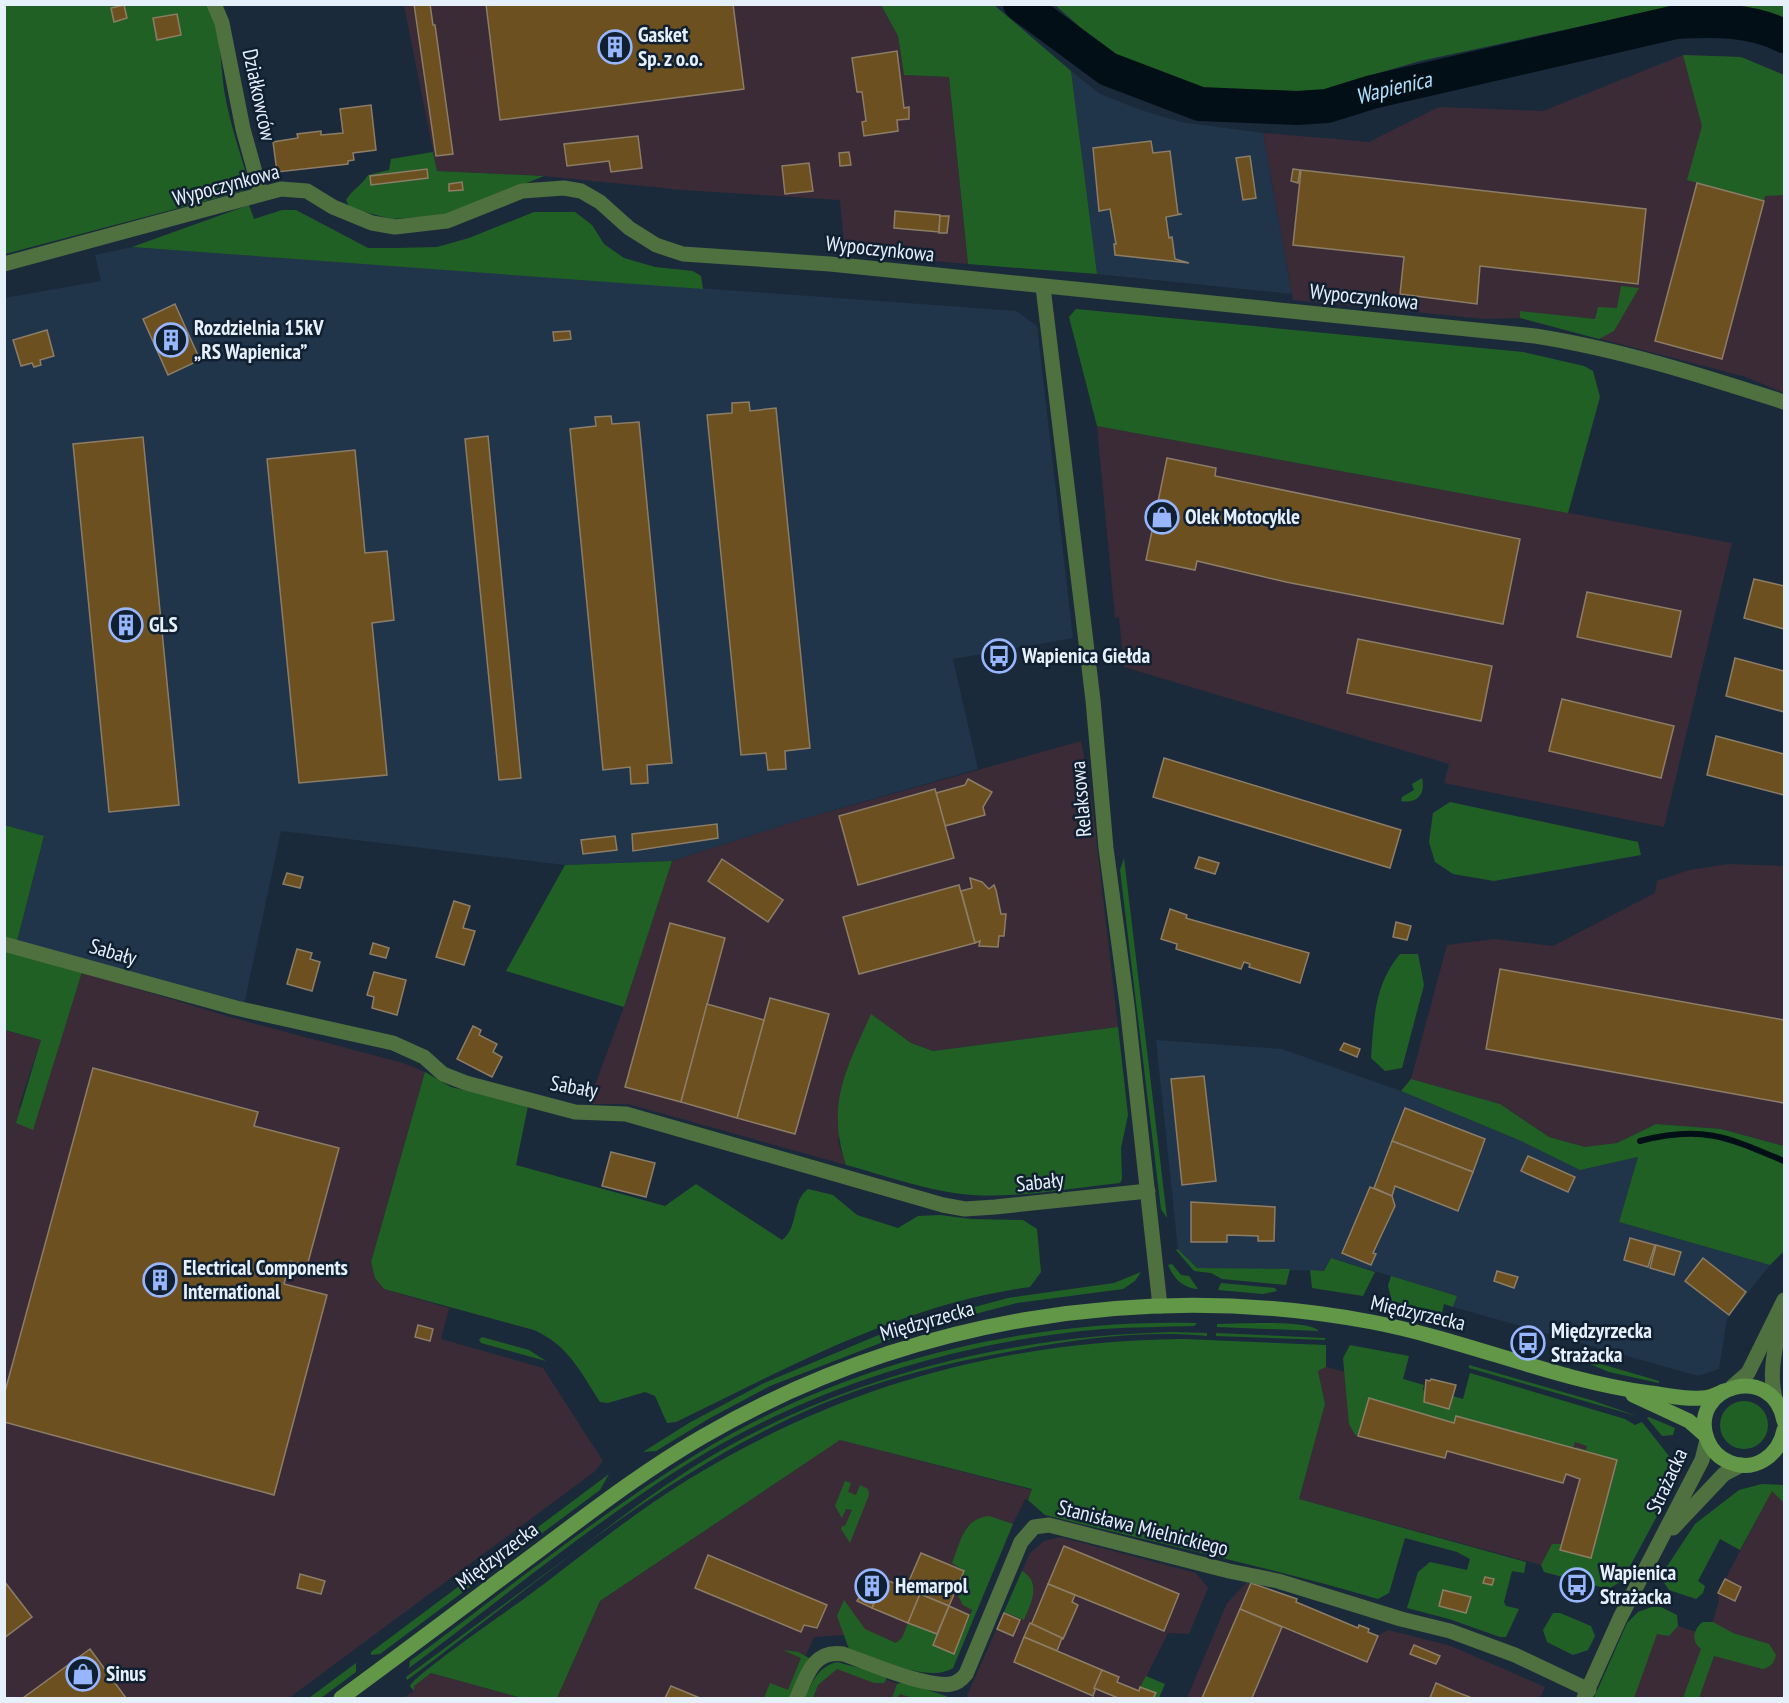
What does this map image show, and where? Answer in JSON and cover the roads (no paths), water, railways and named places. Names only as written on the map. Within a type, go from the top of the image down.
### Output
[{"type":"main road","name":"Międzyrzecka","points":[[341,1698],[633,1481],[701,1437],[773,1399],[871,1359],[970,1330],[1077,1311],[1160,1306],[1273,1310],[1372,1322],[1616,1388],[1697,1399],[1728,1389]]},
{"type":"main road","points":[[1756,1387],[1783,1417],[1777,1455],[1759,1463],[1741,1466],[1720,1457],[1707,1438],[1707,1411],[1714,1400],[1728,1389],[1756,1387]]},
{"type":"main road","name":"Międzyrzecka","points":[[1616,1388],[1689,1421],[1707,1438]]},
{"type":"street","name":"Działkowców","points":[[214,4],[222,23],[243,129],[261,194]]},
{"type":"street","name":"Wypoczynkowa","points":[[4,264],[164,223],[261,194],[287,189],[307,190],[333,207],[363,220],[395,226],[447,221],[522,191],[564,188],[581,191],[600,201],[629,228],[656,245],[683,254],[830,264],[1565,341],[1696,375],[1785,402]]},
{"type":"street","name":"Relaksowa","points":[[1043,287],[1160,1306]]},
{"type":"street","name":"Sabały","points":[[4,944],[236,1008],[393,1043],[424,1057],[443,1074],[466,1083],[575,1112],[626,1114],[943,1205],[965,1209],[995,1208],[1148,1191]]},
{"type":"street","points":[[1728,1389],[1748,1373],[1784,1301]]},
{"type":"street","points":[[1783,1417],[1773,1390],[1774,1364],[1784,1301]]},
{"type":"street","name":"Strażacka","points":[[1587,1694],[1620,1618],[1702,1460],[1707,1438]]},
{"type":"street","name":"Strażacka","points":[[1663,1539],[1724,1474],[1741,1466]]},
{"type":"street","name":"Stanisława Mielnickiego","points":[[797,1698],[810,1668],[819,1658],[830,1653],[843,1654],[936,1684],[953,1684],[961,1680],[966,1674],[1021,1542],[1028,1531],[1050,1525],[1228,1571],[1278,1581],[1401,1619],[1450,1631],[1515,1655],[1587,1694]]},
{"type":"waterway","name":"Wapienica","points":[[1020,4],[1108,69],[1200,104],[1297,108],[1327,106],[1372,92],[1676,22],[1717,21],[1745,24],[1758,26],[1784,36]]},
{"type":"waterway","points":[[1640,1141],[1681,1134],[1714,1136],[1784,1161]]},
{"type":"place","name":"Gasket Sp. z o.o.","points":[[615,47]]},
{"type":"place","name":"Rozdzielnia 15kV „RS Wapienica”","points":[[171,340]]},
{"type":"place","name":"Olek Motocykle","points":[[1162,517]]},
{"type":"place","name":"GLS","points":[[126,625]]},
{"type":"place","name":"Wapienica Giełda","points":[[999,656]]},
{"type":"place","name":"Electrical Components International","points":[[160,1280]]},
{"type":"place","name":"Międzyrzecka Strażacka","points":[[1528,1343]]},
{"type":"place","name":"Wapienica Strażacka","points":[[1577,1585]]},
{"type":"place","name":"Hemarpol","points":[[872,1586]]},
{"type":"place","name":"Sinus","points":[[83,1674]]}]
